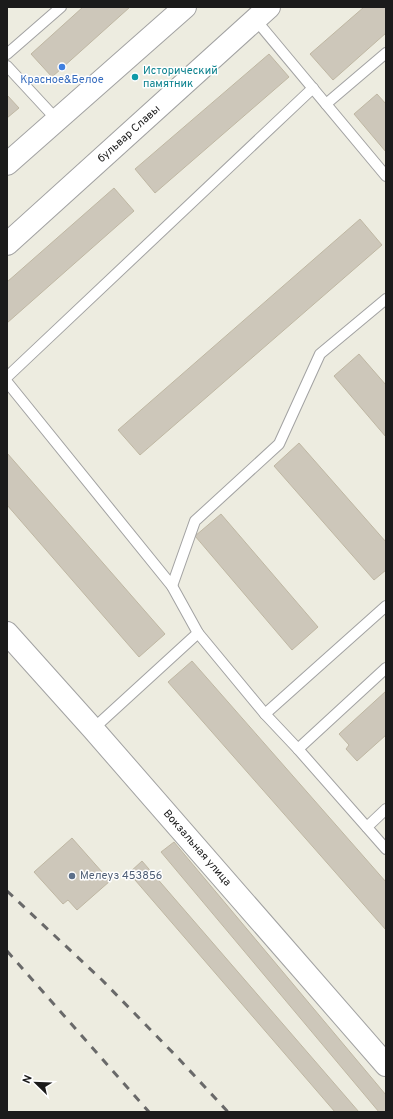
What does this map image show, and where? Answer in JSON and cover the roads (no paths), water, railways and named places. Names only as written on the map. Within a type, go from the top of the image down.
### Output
[{"type":"street","points":[[7,164],[185,7]]},
{"type":"street","name":"бульвар Славы","points":[[7,244],[262,13]]},
{"type":"street","name":"Вокзальная улица","points":[[7,633],[93,729],[386,1065]]},
{"type":"lane","points":[[7,54],[61,7]]},
{"type":"lane","points":[[262,13],[313,88],[386,176]]},
{"type":"lane","points":[[326,104],[386,53]]},
{"type":"lane","points":[[7,66],[57,120]]},
{"type":"lane","points":[[7,376],[313,88]]},
{"type":"lane","points":[[172,586],[195,522],[279,444],[320,354],[386,299]]},
{"type":"lane","points":[[7,382],[172,586],[198,633],[265,714],[298,749],[386,849]]},
{"type":"lane","points":[[265,714],[386,606]]},
{"type":"lane","points":[[93,729],[198,633]]},
{"type":"lane","points":[[298,749],[386,668]]},
{"type":"lane","points":[[367,827],[386,809]]},
{"type":"railway","points":[[7,891],[102,980],[228,1112]]},
{"type":"railway","points":[[7,951],[149,1112]]},
{"type":"place","name":"Красное&Белое","points":[[62,67]]},
{"type":"place","name":"Исторический памятник","points":[[135,77]]},
{"type":"place","name":"Мелеуз 453856","points":[[72,876]]}]
